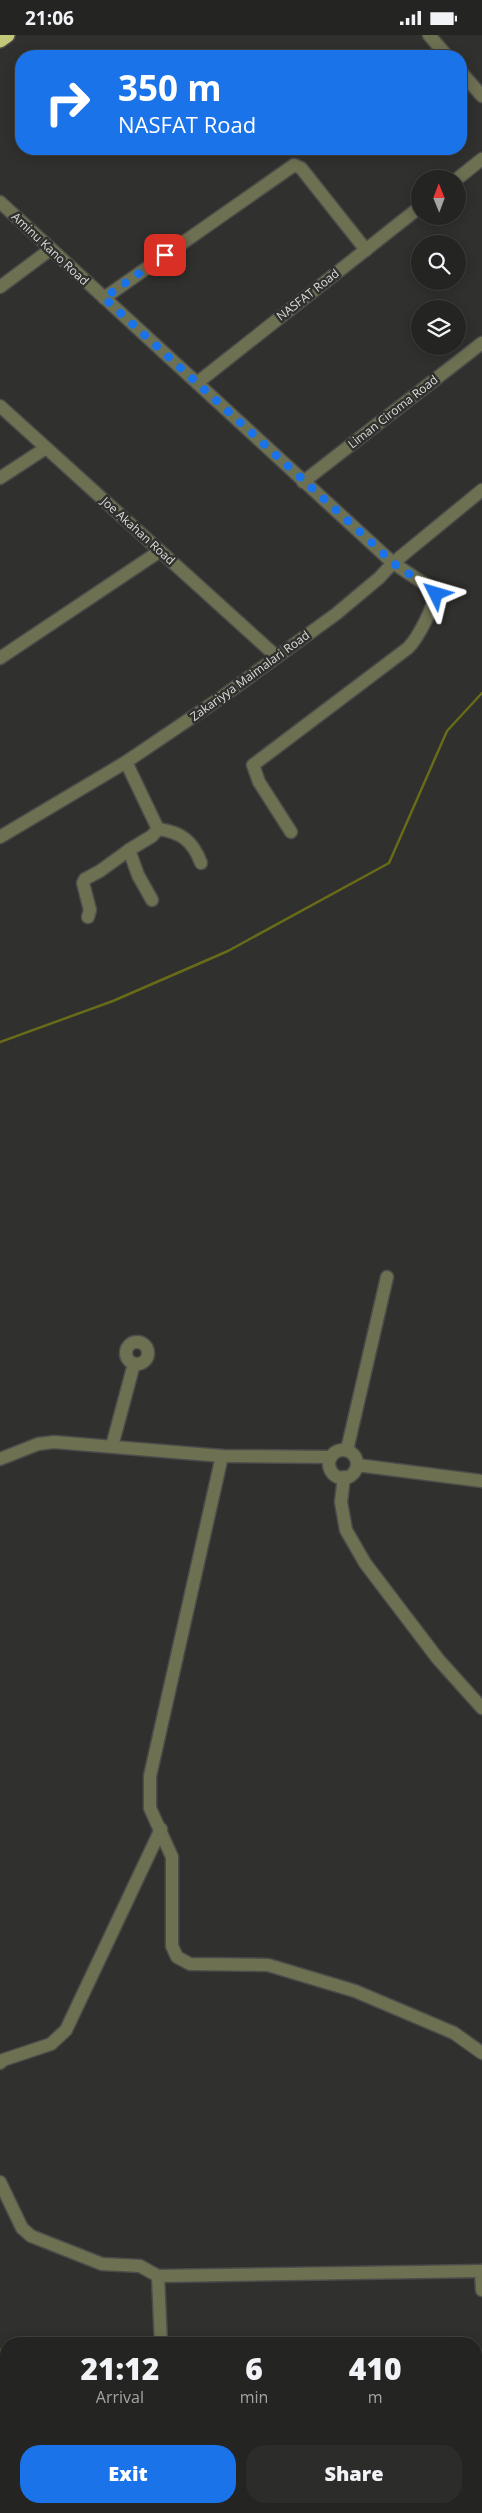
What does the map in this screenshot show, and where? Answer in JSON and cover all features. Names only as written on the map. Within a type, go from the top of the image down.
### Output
[{"type":"highway","points":[[0,40],[7,35]]},
{"type":"street","points":[[429,35],[442,50]]},
{"type":"street","points":[[467,79],[482,96]]},
{"type":"street","points":[[466,171],[482,159]]},
{"type":"street","points":[[104,298],[294,165],[301,168],[366,249]]},
{"type":"street","name":"Aminu Kano Road","points":[[0,203],[393,563],[436,594],[416,639],[408,648],[253,765],[259,782],[291,832]]},
{"type":"street","name":"NASFAT Road","points":[[196,383],[411,214]]},
{"type":"street","points":[[0,287],[51,249]]},
{"type":"street","name":"Liman Ciroma Road","points":[[303,482],[482,343]]},
{"type":"street","name":"Joe Akahan Road","points":[[0,406],[276,656]]},
{"type":"street","points":[[0,478],[46,448]]},
{"type":"street","name":"Zakariyya Maimalari Road","points":[[0,837],[126,762],[219,699],[336,614],[379,578],[393,563],[482,490]]},
{"type":"street","points":[[0,658],[160,551]]},
{"type":"street","points":[[126,762],[158,829],[182,836],[192,843],[201,863]]},
{"type":"street","points":[[88,917],[90,910],[83,883],[85,879],[152,837],[158,829]]},
{"type":"street","points":[[129,850],[138,875],[152,900]]},
{"type":"street","points":[[347,1450],[387,1277]]},
{"type":"street","points":[[112,1446],[134,1364]]},
{"type":"street","points":[[0,1459],[38,1444],[54,1442],[222,1456],[331,1457],[341,1450],[347,1450],[356,1459],[355,1471],[344,1477],[338,1477],[330,1469],[331,1457]]},
{"type":"street","points":[[222,1456],[150,1776],[150,1808],[172,1857],[172,1946],[177,1957],[190,1964],[268,1965],[356,1991],[454,2033],[482,2053]]},
{"type":"street","points":[[357,1465],[482,1481]]},
{"type":"street","points":[[344,1477],[341,1502],[346,1530],[365,1563],[438,1659],[482,1708]]},
{"type":"street","points":[[0,2063],[3,2060],[51,2043],[66,2030],[161,1829]]},
{"type":"street","points":[[0,2182],[22,2228],[31,2236],[102,2264],[140,2266],[158,2276],[482,2271],[482,2290]]},
{"type":"street","points":[[158,2276],[161,2337]]},
{"type":"waterway","points":[[0,1042],[113,1001],[228,951],[389,863],[447,731],[482,693]]},
{"type":"route","points":[[165,255],[104,298],[393,563],[436,594]]}]
